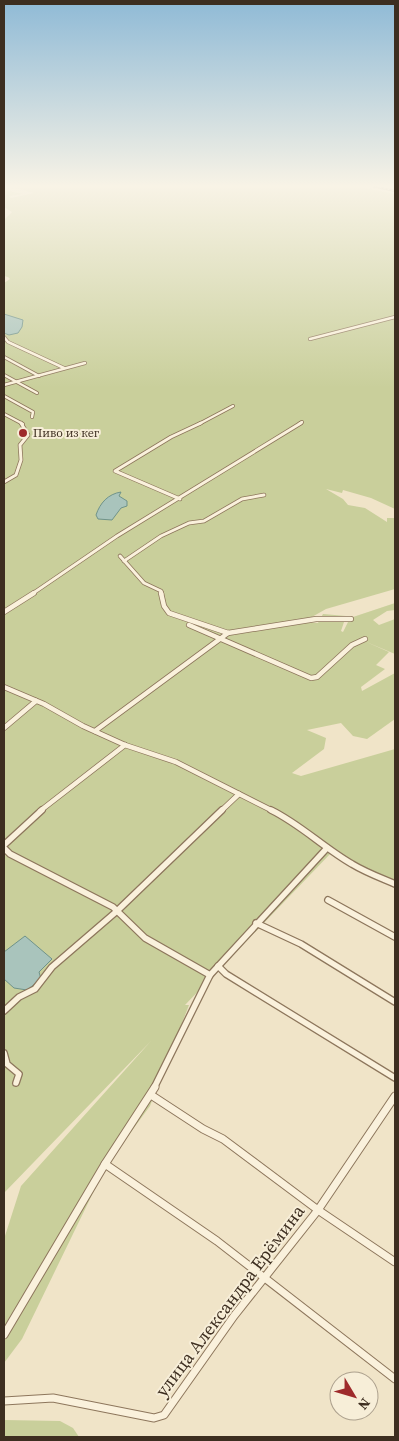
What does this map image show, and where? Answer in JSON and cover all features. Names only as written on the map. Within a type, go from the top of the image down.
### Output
[{"type":"street","points":[[310,339],[395,317]]},
{"type":"street","points":[[4,337],[8,342],[66,368]]},
{"type":"street","points":[[4,357],[39,376]]},
{"type":"street","points":[[4,385],[85,363]]},
{"type":"street","points":[[4,375],[38,393]]},
{"type":"street","points":[[4,396],[33,412],[32,417]]},
{"type":"street","points":[[180,499],[115,471],[171,436],[201,424],[233,406]]},
{"type":"street","points":[[4,414],[23,424],[28,436],[20,445],[20,460],[16,475],[4,482]]},
{"type":"street","points":[[4,612],[67,572],[117,536],[180,499],[302,422]]},
{"type":"street","points":[[124,561],[161,536],[189,523],[204,521],[242,499],[264,495]]},
{"type":"street","points":[[120,556],[144,583],[161,591],[164,606],[169,613],[228,633],[316,619],[351,619]]},
{"type":"street","points":[[189,625],[311,678],[317,677],[352,645],[365,639]]},
{"type":"street","points":[[95,731],[228,633]]},
{"type":"street","points":[[4,687],[36,700],[125,745],[176,762],[285,817],[305,834],[353,865],[395,884]]},
{"type":"street","points":[[4,728],[36,700]]},
{"type":"street","points":[[125,745],[38,814],[4,846],[10,854],[113,907],[145,938],[210,975]]},
{"type":"street","points":[[4,1011],[19,997],[35,988],[52,967],[117,911],[239,794]]},
{"type":"street","points":[[4,1335],[105,1164],[151,1095],[210,975],[327,848]]},
{"type":"street","points":[[328,900],[395,937]]},
{"type":"street","points":[[256,924],[301,944],[395,1002]]},
{"type":"street","points":[[218,966],[226,974],[395,1078]]},
{"type":"street","points":[[4,1053],[7,1064],[19,1074],[16,1082]]},
{"type":"street","points":[[151,1095],[203,1129],[223,1139],[318,1210],[395,1262]]},
{"type":"street","name":"улица Александра Ерёмина","points":[[4,1401],[54,1398],[154,1418],[164,1415],[199,1363],[263,1277],[318,1210],[395,1096]]},
{"type":"street","points":[[105,1164],[162,1200],[395,1379]]},
{"type":"green space","points":[[4,253],[395,253],[395,509],[371,498],[343,490],[342,493],[326,489],[343,499],[348,505],[365,508],[387,522],[387,518],[395,518],[395,589],[326,609],[303,622],[318,623],[323,614],[346,616],[341,631],[343,632],[350,618],[395,603],[395,610],[387,611],[373,620],[379,625],[395,619],[395,654],[364,641],[389,652],[376,665],[385,669],[361,687],[362,691],[395,673],[395,719],[367,739],[353,736],[341,723],[307,730],[326,738],[324,749],[292,773],[301,776],[395,749],[395,883],[331,853],[185,1005],[189,1005],[150,1106],[106,1166],[22,1339],[4,1363],[4,1239],[21,1186],[151,1041],[4,1193],[4,333],[9,335],[10,316],[4,314],[4,283],[10,279],[4,276]]},
{"type":"green space","points":[[4,1420],[60,1421],[73,1428],[79,1437],[4,1437]]},
{"type":"water","points":[[4,314],[23,320],[22,327],[18,333],[9,335],[4,333]]},
{"type":"water","points":[[121,492],[119,496],[127,501],[127,506],[121,508],[112,520],[98,519],[96,515],[102,503],[108,497]]},
{"type":"water","points":[[25,936],[52,959],[39,972],[41,979],[27,990],[14,988],[4,979],[4,952]]},
{"type":"place","name":"Пиво из кег","points":[[23,433]]}]
